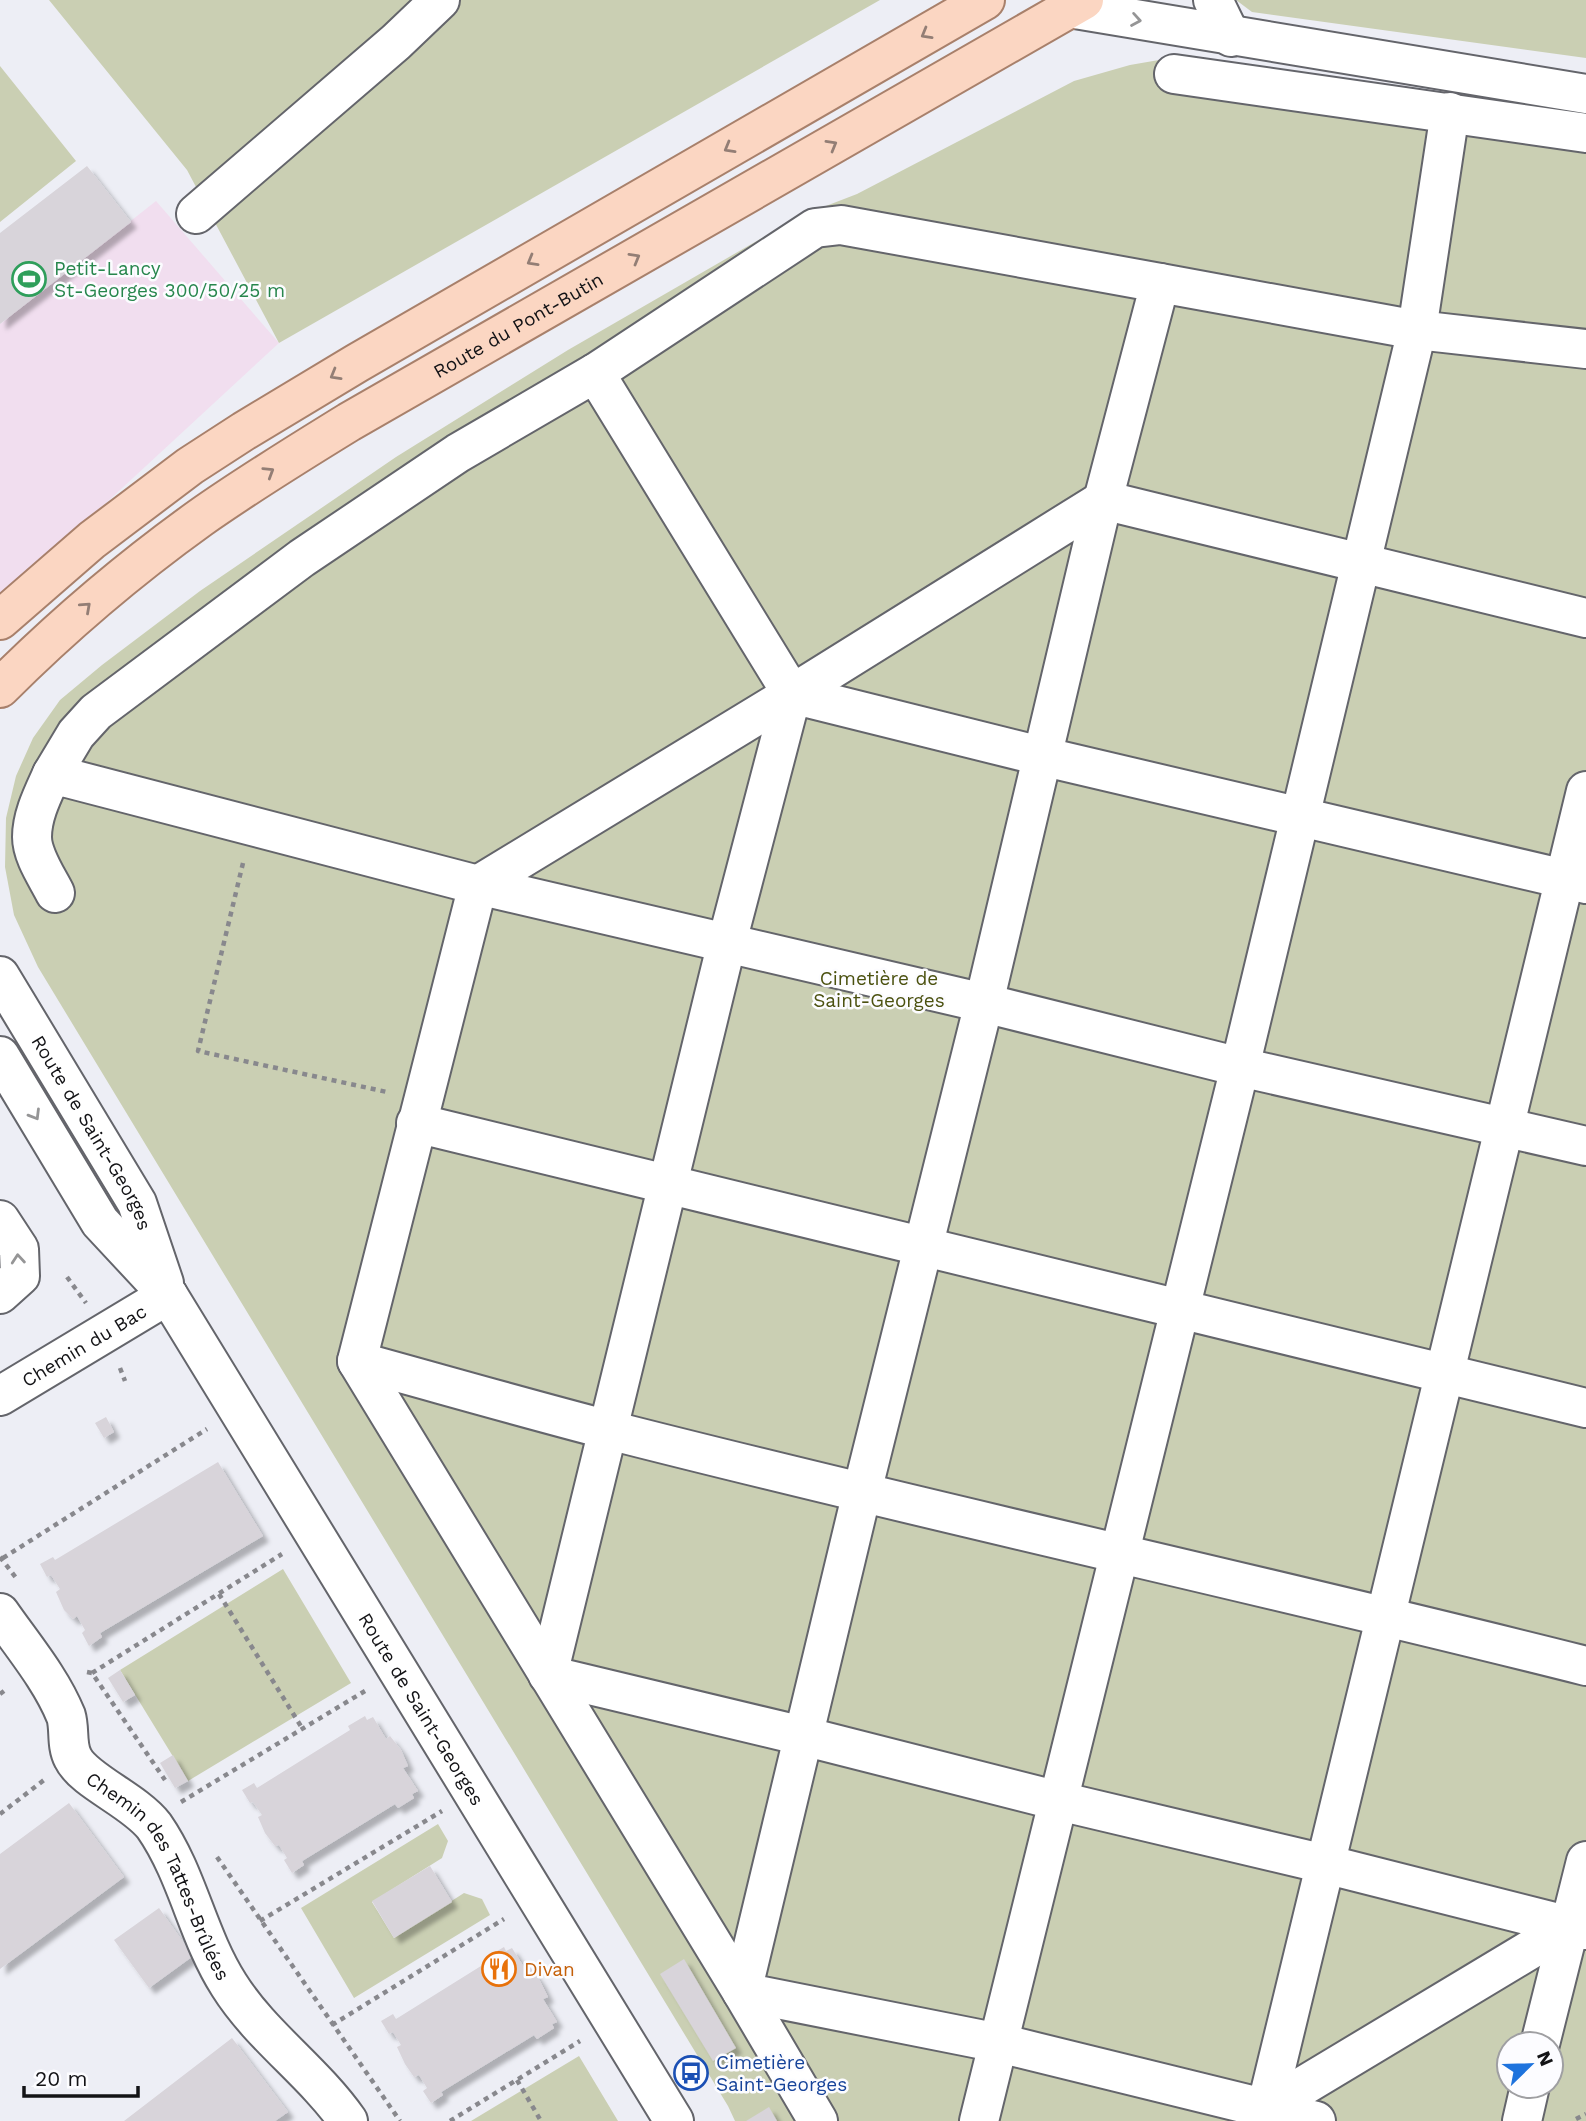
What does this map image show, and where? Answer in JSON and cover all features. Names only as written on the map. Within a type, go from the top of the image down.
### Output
[{"type":"main road","points":[[0,620],[102,532],[190,466],[255,423],[985,0]]},
{"type":"main road","name":"Route du Pont-Butin","points":[[0,688],[99,596],[162,545],[244,488],[349,422],[1076,4]]},
{"type":"street","points":[[197,214],[396,42],[440,0]]},
{"type":"street","points":[[1213,0],[1231,37]]},
{"type":"street","name":"Route du Pont-Butin","points":[[1076,4],[1231,37],[1586,94]]},
{"type":"street","points":[[1174,74],[1450,112],[1586,134]]},
{"type":"street","points":[[979,2121],[1178,1308],[1240,1067],[1417,330],[1450,112]]},
{"type":"street","points":[[55,893],[32,839],[37,807],[52,774],[76,734],[96,712],[302,558],[458,453],[595,373],[815,228],[841,225],[1417,330],[1586,349]]},
{"type":"street","points":[[742,1992],[862,1492],[984,1003],[1103,500],[1160,283]]},
{"type":"street","points":[[595,373],[792,694],[1041,756],[1576,881]]},
{"type":"street","points":[[818,2121],[357,1361],[478,884],[792,694],[1103,500],[1586,618]]},
{"type":"street","points":[[548,1675],[727,942],[792,694]]},
{"type":"street","points":[[52,774],[478,884],[984,1003],[1240,1067],[1586,1146]]},
{"type":"street","points":[[1258,2117],[1325,1864],[1506,1127],[1576,881],[1586,791]]},
{"type":"street","name":"Route de Saint-Georges","points":[[0,976],[137,1203],[168,1295]]},
{"type":"street","name":"Route de Saint-Georges","points":[[0,1056],[100,1222],[168,1295],[674,2121]]},
{"type":"street","points":[[419,1111],[669,1183],[1586,1408]]},
{"type":"street","points":[[0,1220],[19,1249],[20,1276],[0,1294]]},
{"type":"street","name":"Chemin du Bac","points":[[0,1396],[168,1295]]},
{"type":"street","points":[[357,1361],[607,1430],[1384,1615],[1586,1666]]},
{"type":"street","name":"Chemin des Tattes-Brûlées","points":[[0,1613],[55,1692],[67,1719],[73,1759],[87,1774],[135,1806],[151,1823],[170,1850],[214,1957],[229,1985],[254,2019],[317,2081],[348,2121]]},
{"type":"street","points":[[548,1675],[1059,1801],[1581,1924]]},
{"type":"street","points":[[1546,2030],[1581,1924],[1586,1861]]},
{"type":"street","points":[[1258,2117],[1581,1924]]},
{"type":"street","points":[[742,1992],[999,2043],[1258,2117],[1315,2121]]},
{"type":"street","points":[[1522,2121],[1527,2100]]},
{"type":"path","points":[[252,824],[198,1051],[419,1111]]},
{"type":"path","points":[[3,1558],[211,1427]]},
{"type":"path","points":[[92,1673],[286,1552]]},
{"type":"path","points":[[219,1594],[302,1728]]},
{"type":"path","points":[[180,1803],[369,1688]]},
{"type":"path","points":[[0,1814],[73,1759]]},
{"type":"path","points":[[260,1921],[443,1810]]},
{"type":"path","points":[[332,2025],[507,1917]]},
{"type":"path","points":[[450,2121],[581,2040]]},
{"type":"path","points":[[517,2080],[541,2121]]},
{"type":"path","points":[[1576,2119],[1586,2114]]},
{"type":"shaded area","points":[[156,201],[279,343],[0,601],[0,324]]},
{"type":"green space","points":[[49,0],[880,0],[279,343],[187,170]]},
{"type":"green space","points":[[1236,0],[1586,0],[1586,58],[1252,12]]},
{"type":"green space","name":"Cimetière de Saint-Georges","points":[[1182,56],[1586,116],[1586,2121],[735,2121],[38,967],[14,915],[5,867],[6,818],[16,776],[33,738],[60,700],[102,665],[200,591],[396,457],[568,350],[800,216],[857,194],[1074,81],[1130,65]]},
{"type":"green space","points":[[0,66],[76,161],[0,222]]},
{"type":"green space","points":[[283,1569],[351,1683],[188,1781],[120,1670]]},
{"type":"green space","points":[[438,1824],[448,1841],[442,1858],[372,1902],[394,1938],[464,1893],[482,1899],[490,1915],[354,1998],[301,1908]]},
{"type":"green space","points":[[579,2056],[618,2121],[471,2121]]},
{"type":"building","name":"Petit-Lancy St-Georges 300/50/25 m","points":[[87,166],[131,222],[0,324],[0,233]]},
{"type":"building","points":[[106,1417],[114,1432],[104,1438],[95,1423]]},
{"type":"building","points":[[218,1462],[263,1536],[100,1633],[102,1637],[89,1646],[82,1633],[85,1630],[77,1616],[73,1619],[64,1610],[56,1592],[60,1589],[51,1575],[47,1577],[40,1564],[53,1557],[55,1560]]},
{"type":"building","points":[[120,1670],[135,1695],[123,1702],[108,1678]]},
{"type":"building","points":[[365,1716],[367,1720],[373,1717],[386,1739],[390,1736],[401,1750],[408,1766],[403,1768],[418,1791],[412,1794],[414,1798],[398,1808],[395,1804],[302,1861],[304,1865],[292,1873],[279,1845],[275,1846],[265,1833],[258,1817],[262,1815],[242,1790],[254,1783],[257,1788],[350,1730],[348,1726]]},
{"type":"building","points":[[173,1755],[188,1781],[175,1788],[160,1763]]},
{"type":"building","points":[[69,1803],[124,1877],[0,1969],[0,1854]]},
{"type":"building","points":[[430,1866],[452,1902],[394,1938],[372,1901]]},
{"type":"building","points":[[159,1908],[193,1956],[149,1988],[114,1940]]},
{"type":"building","points":[[504,1947],[506,1951],[512,1948],[525,1969],[530,1967],[540,1981],[548,1997],[543,1999],[557,2022],[552,2024],[554,2028],[537,2039],[534,2035],[441,2092],[443,2095],[431,2103],[423,2091],[427,2088],[419,2075],[414,2077],[405,2064],[397,2047],[401,2045],[393,2032],[389,2034],[381,2021],[393,2014],[396,2019],[489,1961],[487,1957]]},
{"type":"building","points":[[684,1959],[736,2048],[713,2061],[660,1974]]},
{"type":"building","points":[[232,2038],[288,2112],[275,2121],[124,2121]]},
{"type":"building","points":[[769,2107],[777,2121],[746,2121]]},
{"type":"place","name":"Petit-Lancy St-Georges 300/50/25 m","points":[[29,279]]},
{"type":"place","name":"Divan","points":[[499,1969]]},
{"type":"place","name":"Cimetière Saint-Georges","points":[[691,2073]]}]
